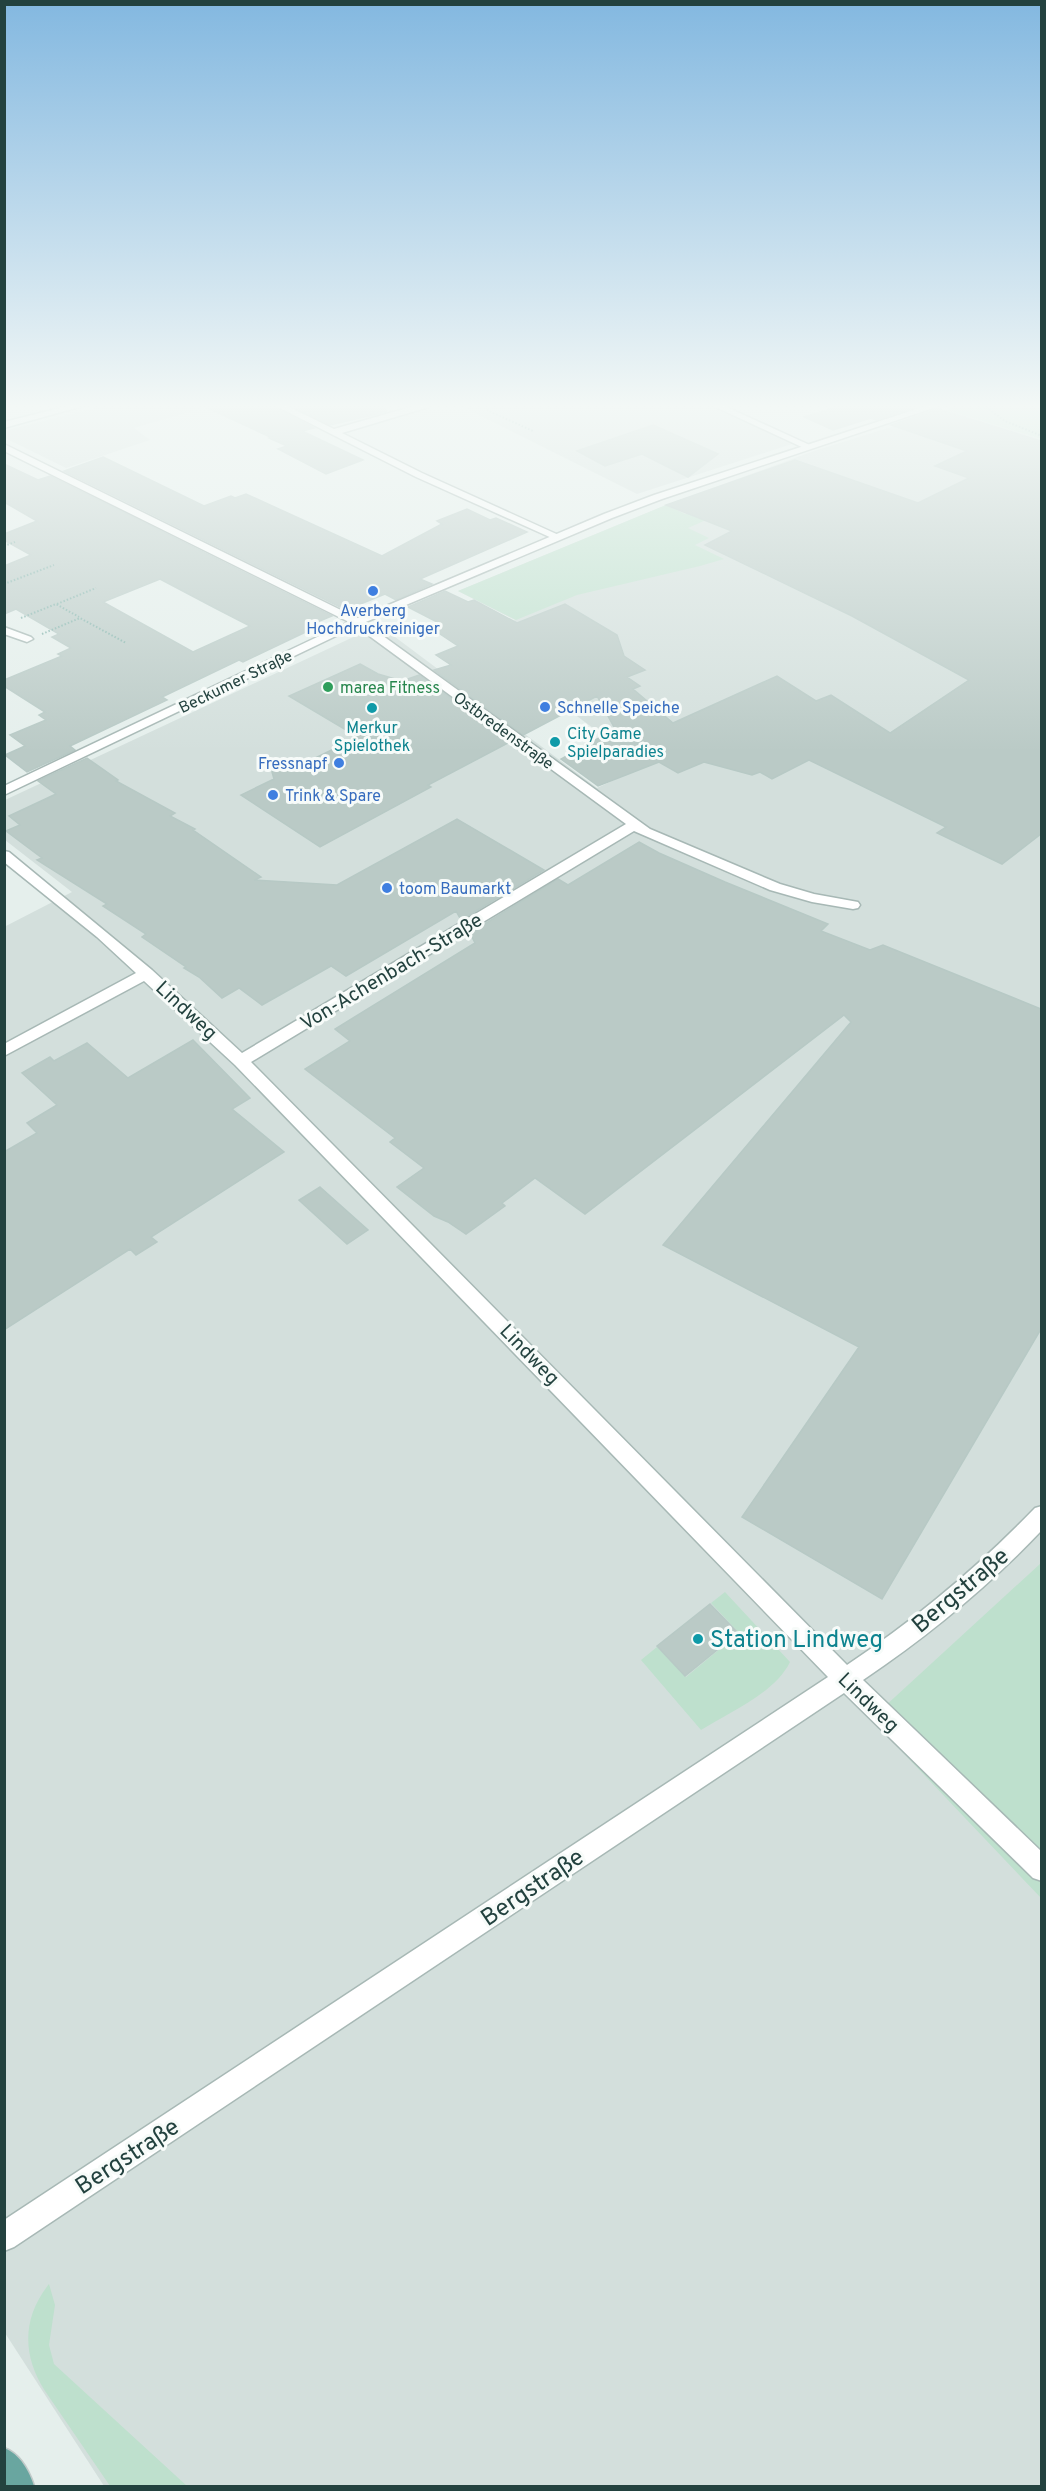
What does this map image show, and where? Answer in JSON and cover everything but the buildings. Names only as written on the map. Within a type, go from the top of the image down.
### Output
[{"type":"main road","points":[[4,2463],[19,2487]]},
{"type":"street","name":"Ostbredenstraße","points":[[152,520],[357,622],[645,832],[775,887],[812,898],[853,905]]},
{"type":"street","points":[[520,520],[558,537]]},
{"type":"street","name":"Beckumer Straße","points":[[4,791],[357,622],[600,520]]},
{"type":"street","points":[[4,630],[27,639]]},
{"type":"street","name":"Von-Achenbach-Straße","points":[[241,1061],[634,825]]},
{"type":"street","name":"Lindweg","points":[[4,855],[147,973],[241,1061],[845,1679],[1041,1869]]},
{"type":"street","points":[[4,1051],[147,973]]},
{"type":"street","name":"Bergstraße","points":[[4,2237],[290,2050],[685,1783],[845,1679],[942,1610],[1022,1537],[1041,1515]]},
{"type":"path","points":[[4,546],[15,542]]},
{"type":"path","points":[[4,584],[54,565]]},
{"type":"path","points":[[15,621],[96,588]]},
{"type":"path","points":[[56,604],[126,643]]},
{"type":"path","points":[[27,639],[80,618]]},
{"type":"shaded area","points":[[629,520],[1041,520],[1041,2486],[104,2486],[5,2333],[4,927],[72,892],[5,840],[5,800],[379,625],[597,788],[644,766],[472,638],[515,620],[458,591]]},
{"type":"green space","points":[[629,520],[705,520],[688,528],[709,538],[695,545],[724,559],[577,595],[516,620],[458,591]]},
{"type":"green space","points":[[1041,1563],[1041,1898],[871,1719]]},
{"type":"green space","points":[[725,1592],[790,1662],[774,1683],[763,1692],[701,1730],[641,1660],[657,1647],[686,1677],[739,1633],[711,1603]]},
{"type":"green space","points":[[49,2284],[55,2305],[49,2345],[54,2364],[187,2486],[110,2486],[45,2391],[32,2364],[28,2337],[34,2310]]},
{"type":"place","name":"Averberg Hochdruckreiniger","points":[[373,591]]},
{"type":"place","name":"marea Fitness","points":[[328,687]]},
{"type":"place","name":"Schnelle Speiche","points":[[545,707]]},
{"type":"place","name":"Merkur Spielothek","points":[[372,708]]},
{"type":"place","name":"City Game Spielparadies","points":[[555,742]]},
{"type":"place","name":"Fressnapf","points":[[339,763]]},
{"type":"place","name":"Trink & Spare","points":[[273,795]]},
{"type":"place","name":"toom Baumarkt","points":[[387,888]]},
{"type":"place","name":"Station Lindweg","points":[[698,1639]]}]
